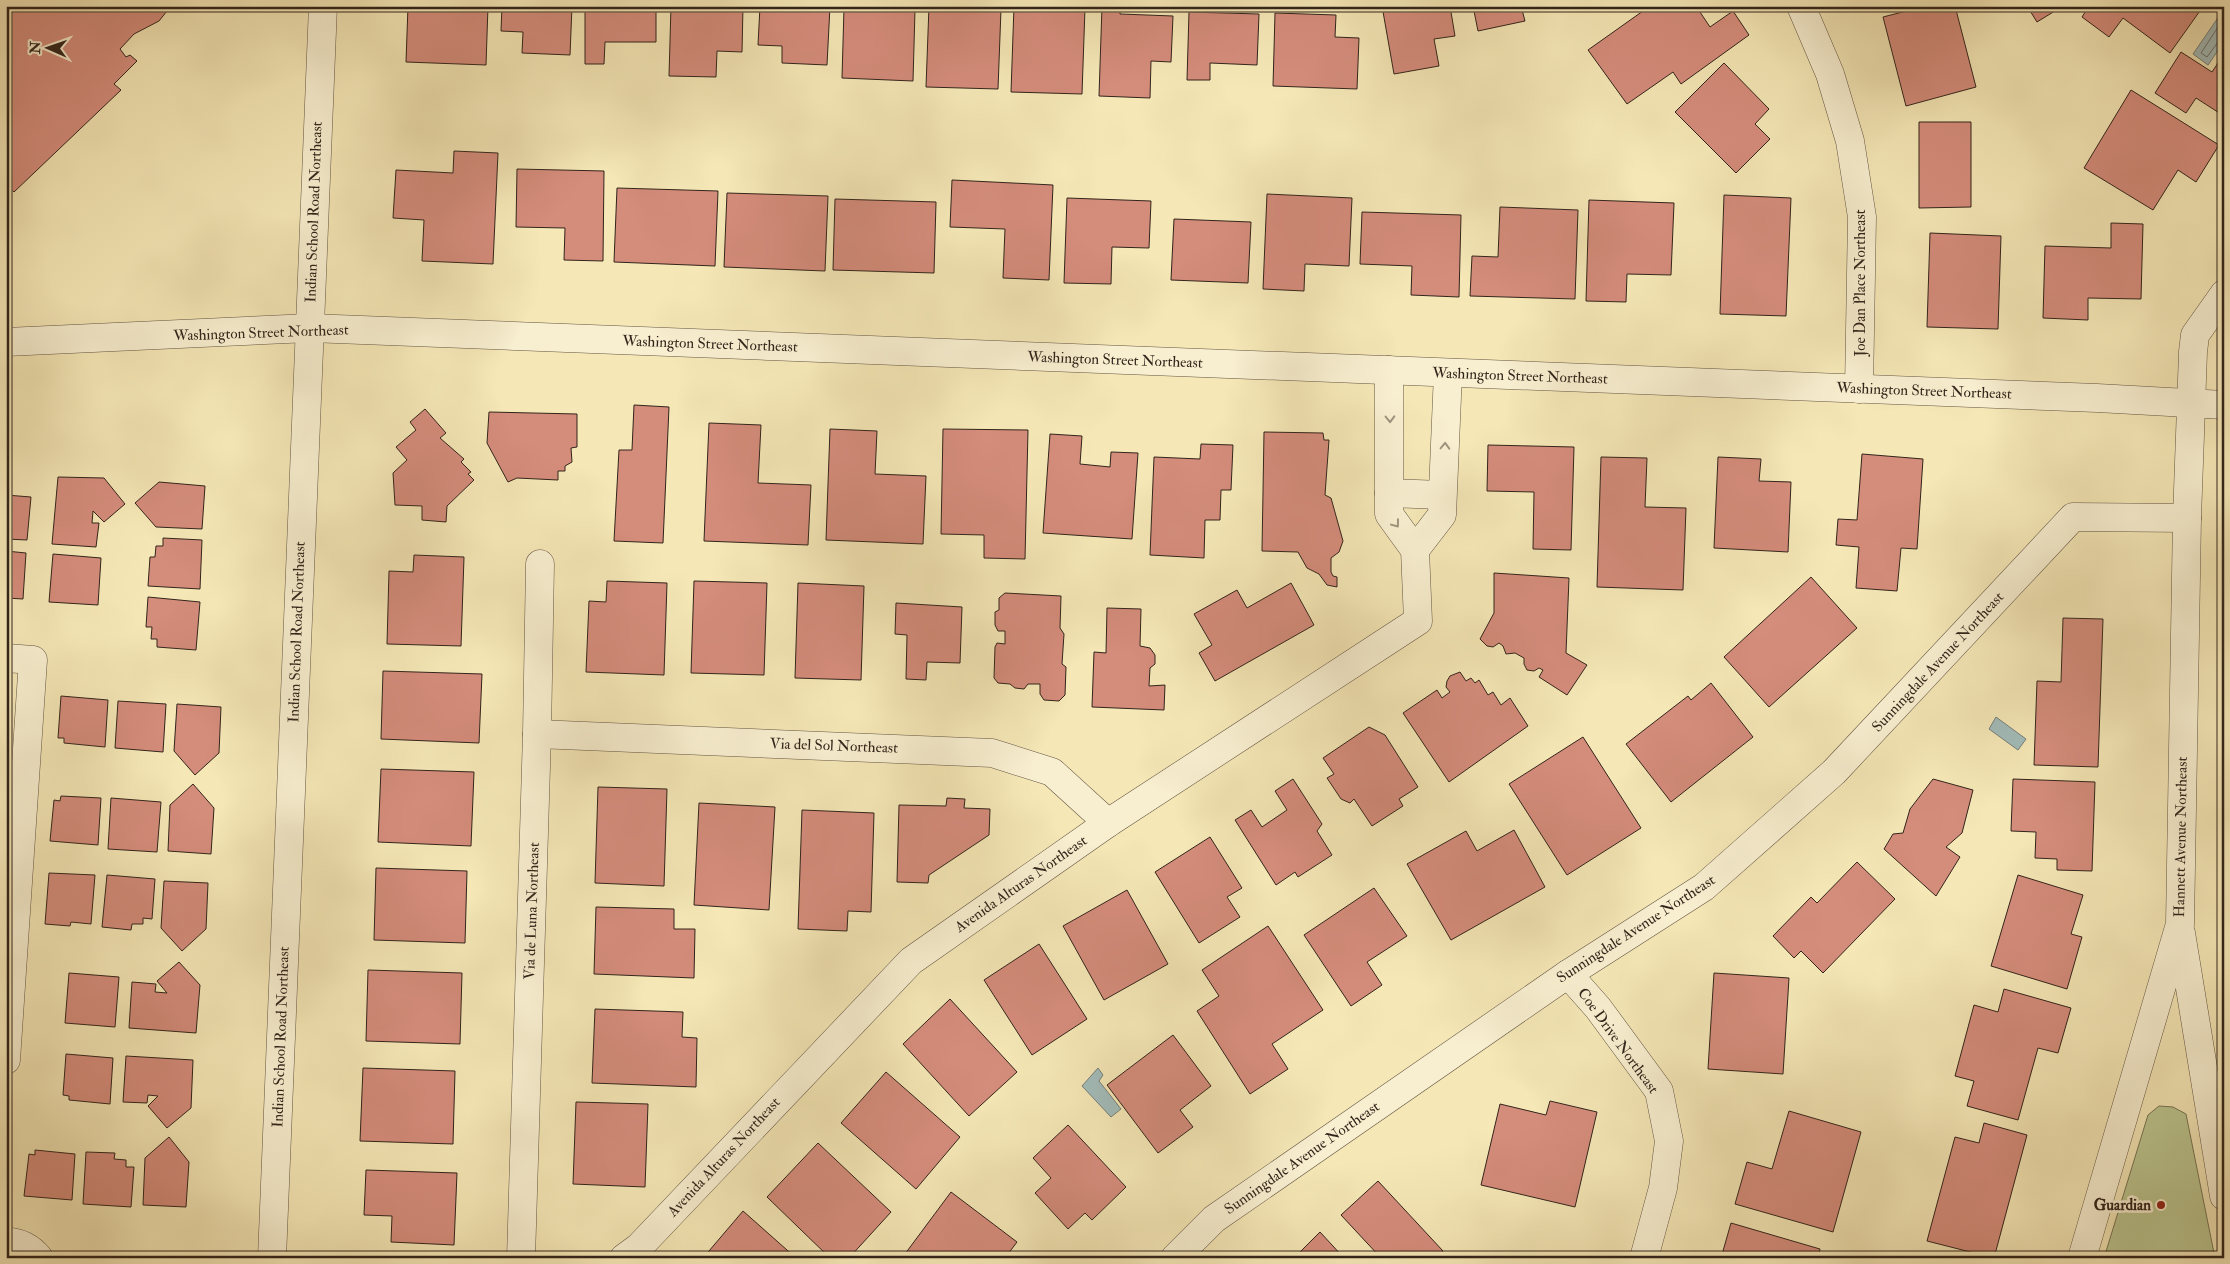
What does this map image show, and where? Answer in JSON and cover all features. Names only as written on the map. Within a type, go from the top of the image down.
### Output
[{"type":"street","name":"Indian School Road Northeast","points":[[272,1258],[322,6]]},
{"type":"street","name":"Joe Dan Place Northeast","points":[[1801,6],[1830,74],[1850,141],[1862,217],[1859,388]]},
{"type":"street","points":[[2191,403],[2195,336],[2224,294]]},
{"type":"street","name":"Washington Street Northeast","points":[[6,342],[310,328],[1859,388],[2224,405]]},
{"type":"street","points":[[1389,370],[1389,514],[1415,550],[1442,515],[1448,373]]},
{"type":"street","name":"Hannett Avenue Northeast","points":[[2082,1258],[2180,924],[2187,518],[2191,403]]},
{"type":"street","points":[[1389,493],[1442,495]]},
{"type":"street","name":"Sunningdale Avenue Northeast","points":[[1175,1258],[1214,1219],[1568,974],[1704,888],[1834,772],[2073,518],[2187,518]]},
{"type":"street","name":"Avenida Alturas Northeast","points":[[624,1258],[646,1240],[910,961],[1108,823],[1418,621],[1415,550]]},
{"type":"street","name":"Via de Luna Northeast","points":[[521,1258],[537,734],[540,564]]},
{"type":"street","points":[[6,658],[33,660],[6,1060]]},
{"type":"street","name":"Via del Sol Northeast","points":[[537,734],[992,753],[1052,772],[1108,823]]},
{"type":"street","points":[[2180,924],[2224,1196]]},
{"type":"street","name":"Coe Drive Northeast","points":[[1568,974],[1598,1008],[1659,1091],[1669,1141],[1662,1188],[1644,1258]]},
{"type":"street","points":[[6,1242],[23,1245],[36,1255],[60,1258]]},
{"type":"green space","points":[[2159,1106],[2173,1107],[2186,1114],[2215,1258],[2104,1258],[2148,1115]]},
{"type":"water","points":[[2224,9],[2224,42],[2208,65],[2193,54]]},
{"type":"water","points":[[1996,717],[2026,739],[2018,750],[1989,729]]},
{"type":"water","points":[[1098,1068],[1103,1075],[1099,1081],[1121,1109],[1111,1117],[1082,1086]]},
{"type":"building","points":[[6,6],[171,6],[159,21],[134,34],[120,49],[126,57],[130,55],[137,61],[114,84],[121,90],[14,192],[6,185]]},
{"type":"building","points":[[408,6],[488,6],[486,65],[406,62]]},
{"type":"building","points":[[502,6],[572,6],[570,55],[522,53],[523,32],[501,31]]},
{"type":"building","points":[[585,6],[656,6],[656,42],[605,42],[604,64],[585,64]]},
{"type":"building","points":[[671,6],[743,6],[742,52],[717,51],[716,77],[669,76]]},
{"type":"building","points":[[760,6],[830,6],[827,65],[782,63],[782,46],[758,45]]},
{"type":"building","points":[[929,6],[1001,9],[998,89],[926,87]]},
{"type":"building","points":[[1014,6],[1085,8],[1082,94],[1011,92]]},
{"type":"building","points":[[1102,6],[1120,6],[1120,14],[1173,16],[1171,62],[1151,61],[1150,98],[1099,96]]},
{"type":"building","points":[[1382,6],[1450,6],[1455,36],[1434,39],[1439,66],[1394,74]]},
{"type":"building","points":[[1473,6],[1521,6],[1525,21],[1478,31]]},
{"type":"building","points":[[1650,6],[1696,6],[1710,27],[1733,11],[1749,35],[1681,84],[1673,72],[1627,104],[1588,50]]},
{"type":"building","points":[[1926,6],[1955,6],[1976,87],[1906,106],[1883,17]]},
{"type":"building","points":[[2027,6],[2063,6],[2037,22]]},
{"type":"building","points":[[2089,6],[2200,6],[2202,8],[2170,53],[2123,18],[2109,37],[2082,17]]},
{"type":"building","points":[[844,8],[915,10],[913,81],[842,78]]},
{"type":"building","points":[[1189,12],[1259,14],[1257,65],[1210,63],[1210,80],[1187,80]]},
{"type":"building","points":[[1275,13],[1336,15],[1335,37],[1359,38],[1357,89],[1273,86]]},
{"type":"building","points":[[2181,52],[2212,72],[2224,54],[2224,116],[2196,98],[2186,113],[2155,93]]},
{"type":"building","points":[[1724,63],[1769,109],[1755,124],[1770,139],[1736,173],[1675,112]]},
{"type":"building","points":[[2131,90],[2219,145],[2196,182],[2178,170],[2153,210],[2084,168]]},
{"type":"building","points":[[1919,122],[1971,122],[1971,207],[1919,208]]},
{"type":"building","points":[[454,151],[498,153],[493,264],[422,261],[424,220],[393,218],[396,170],[453,173]]},
{"type":"building","points":[[517,169],[604,171],[603,261],[564,260],[565,228],[516,227]]},
{"type":"building","points":[[952,180],[1053,185],[1049,280],[1003,278],[1005,229],[950,227]]},
{"type":"building","points":[[617,188],[718,191],[715,266],[614,262]]},
{"type":"building","points":[[727,193],[828,196],[825,271],[724,267]]},
{"type":"building","points":[[1267,194],[1352,198],[1349,266],[1305,264],[1304,291],[1263,289]]},
{"type":"building","points":[[1724,195],[1791,198],[1786,316],[1720,314]]},
{"type":"building","points":[[1067,198],[1151,201],[1149,248],[1112,247],[1111,284],[1064,283]]},
{"type":"building","points":[[835,199],[936,202],[934,273],[833,270]]},
{"type":"building","points":[[1589,200],[1674,203],[1671,275],[1627,274],[1626,302],[1586,301]]},
{"type":"building","points":[[1500,207],[1578,210],[1575,299],[1470,296],[1472,256],[1498,257]]},
{"type":"building","points":[[1362,212],[1461,215],[1459,297],[1411,295],[1412,266],[1360,264]]},
{"type":"building","points":[[1174,219],[1251,222],[1248,283],[1171,280]]},
{"type":"building","points":[[2111,223],[2143,224],[2141,299],[2088,298],[2088,320],[2043,318],[2045,246],[2111,248]]},
{"type":"building","points":[[1930,233],[2001,236],[1998,329],[1927,327]]},
{"type":"building","points":[[634,405],[669,407],[663,543],[614,541],[619,450],[632,450]]},
{"type":"building","points":[[425,409],[446,433],[440,438],[464,459],[461,462],[471,472],[468,474],[474,480],[447,506],[446,522],[422,520],[422,506],[395,505],[393,473],[407,460],[396,447],[416,430],[410,422]]},
{"type":"building","points":[[489,412],[577,414],[577,447],[571,448],[572,462],[565,466],[565,471],[558,471],[558,480],[517,478],[508,482],[487,443]]},
{"type":"building","points":[[709,423],[761,425],[758,483],[811,485],[808,545],[704,541]]},
{"type":"building","points":[[830,429],[877,431],[875,474],[926,476],[923,544],[826,540]]},
{"type":"building","points":[[943,429],[1028,430],[1025,559],[984,558],[984,535],[941,534]]},
{"type":"building","points":[[1264,432],[1323,433],[1324,440],[1329,440],[1325,495],[1331,498],[1343,541],[1339,552],[1331,558],[1331,572],[1333,576],[1337,577],[1337,587],[1327,585],[1319,574],[1307,568],[1298,552],[1262,551]]},
{"type":"building","points":[[1050,434],[1082,436],[1080,464],[1110,467],[1111,452],[1138,453],[1132,539],[1043,533]]},
{"type":"building","points":[[1201,444],[1233,445],[1231,490],[1221,490],[1220,520],[1205,520],[1204,558],[1150,555],[1154,457],[1200,459]]},
{"type":"building","points":[[1488,445],[1574,447],[1571,550],[1533,549],[1534,492],[1487,491]]},
{"type":"building","points":[[1862,454],[1923,459],[1917,549],[1901,548],[1897,591],[1856,588],[1859,547],[1836,545],[1838,519],[1857,520]]},
{"type":"building","points":[[1601,457],[1647,458],[1645,507],[1686,508],[1683,590],[1597,587]]},
{"type":"building","points":[[1718,457],[1761,459],[1759,481],[1791,482],[1788,552],[1714,548]]},
{"type":"building","points":[[58,477],[104,478],[125,504],[104,522],[93,511],[92,523],[99,523],[96,547],[52,544]]},
{"type":"building","points":[[159,482],[205,486],[202,529],[156,527],[135,503]]},
{"type":"building","points":[[6,495],[31,497],[27,540],[6,539]]},
{"type":"building","points":[[163,538],[202,540],[200,589],[148,586],[150,557],[155,557],[156,546],[163,546]]},
{"type":"building","points":[[6,551],[26,553],[23,599],[6,598]]},
{"type":"building","points":[[53,554],[101,558],[98,605],[49,602]]},
{"type":"building","points":[[414,555],[464,557],[461,646],[387,644],[389,571],[413,572]]},
{"type":"building","points":[[1494,573],[1569,578],[1566,653],[1587,665],[1567,695],[1539,677],[1543,670],[1539,668],[1534,671],[1527,670],[1524,658],[1515,653],[1506,654],[1503,646],[1499,643],[1493,647],[1487,646],[1480,639],[1494,613]]},
{"type":"building","points":[[1811,577],[1857,628],[1769,707],[1724,657]]},
{"type":"building","points":[[607,581],[667,583],[664,675],[586,672],[589,601],[606,602]]},
{"type":"building","points":[[694,581],[767,583],[764,675],[691,673]]},
{"type":"building","points":[[798,583],[864,586],[861,680],[795,678]]},
{"type":"building","points":[[1291,583],[1314,625],[1215,681],[1199,653],[1212,645],[1194,614],[1237,590],[1247,608]]},
{"type":"building","points":[[1005,593],[1061,596],[1060,628],[1064,634],[1062,664],[1066,667],[1065,695],[1059,701],[1044,700],[1040,694],[1040,684],[1028,684],[1024,689],[1015,688],[1010,684],[998,683],[994,678],[995,647],[997,643],[1005,644],[1005,631],[998,631],[995,625],[995,612],[999,610],[999,598]]},
{"type":"building","points":[[148,597],[200,602],[196,650],[157,647],[157,639],[151,639],[152,627],[146,627]]},
{"type":"building","points":[[896,603],[962,607],[960,663],[927,662],[926,680],[906,679],[907,635],[895,634]]},
{"type":"building","points":[[1107,608],[1141,609],[1140,646],[1150,648],[1155,655],[1155,664],[1150,668],[1149,686],[1165,685],[1164,710],[1092,707],[1094,652],[1106,653]]},
{"type":"building","points":[[2063,618],[2103,619],[2098,767],[2034,765],[2037,681],[2061,682]]},
{"type":"building","points":[[383,671],[482,674],[479,743],[381,739]]},
{"type":"building","points":[[1460,672],[1466,681],[1471,678],[1475,683],[1479,680],[1488,695],[1493,692],[1501,705],[1510,698],[1528,726],[1449,782],[1403,713],[1437,690],[1442,698],[1450,692],[1446,687],[1450,676]]},
{"type":"building","points":[[1711,683],[1753,737],[1671,802],[1626,744],[1688,696],[1691,700]]},
{"type":"building","points":[[61,696],[108,700],[105,747],[64,743],[64,738],[58,738]]},
{"type":"building","points":[[118,701],[166,704],[163,752],[115,748]]},
{"type":"building","points":[[177,704],[221,707],[219,753],[195,775],[174,751]]},
{"type":"building","points":[[1369,727],[1385,735],[1418,787],[1399,799],[1403,806],[1372,826],[1354,799],[1350,803],[1341,799],[1327,778],[1334,774],[1323,758]]},
{"type":"building","points":[[1583,737],[1641,828],[1567,875],[1509,784]]},
{"type":"building","points":[[381,769],[474,772],[471,846],[378,842]]},
{"type":"building","points":[[1293,779],[1322,824],[1317,831],[1332,855],[1298,877],[1295,872],[1276,885],[1235,820],[1251,810],[1262,827],[1287,810],[1275,791]]},
{"type":"building","points":[[1933,779],[1973,790],[1962,833],[1946,847],[1960,857],[1936,896],[1884,849],[1893,834],[1903,833],[1910,809]]},
{"type":"building","points":[[2013,779],[2095,782],[2092,871],[2057,870],[2057,859],[2035,858],[2036,832],[2011,831]]},
{"type":"building","points":[[193,784],[214,808],[211,854],[168,851],[170,805]]},
{"type":"building","points":[[598,787],[667,789],[664,886],[595,883]]},
{"type":"building","points":[[61,796],[101,798],[98,845],[50,841],[54,800],[60,801]]},
{"type":"building","points":[[111,798],[161,802],[157,852],[108,849]]},
{"type":"building","points":[[947,798],[965,799],[964,808],[990,809],[989,835],[929,875],[928,883],[897,882],[899,805],[946,806]]},
{"type":"building","points":[[699,803],[775,807],[769,910],[694,905]]},
{"type":"building","points":[[802,810],[874,813],[871,912],[848,911],[847,931],[798,929]]},
{"type":"building","points":[[1514,830],[1545,887],[1451,940],[1407,864],[1466,831],[1477,851]]},
{"type":"building","points":[[1210,837],[1242,888],[1227,897],[1240,917],[1199,943],[1155,872]]},
{"type":"building","points":[[1857,862],[1895,899],[1823,973],[1801,951],[1794,958],[1773,936],[1811,897],[1817,903]]},
{"type":"building","points":[[376,868],[467,871],[465,943],[374,940]]},
{"type":"building","points":[[49,873],[95,875],[91,924],[71,922],[70,926],[45,924]]},
{"type":"building","points":[[107,875],[155,879],[152,919],[143,918],[143,924],[132,924],[131,930],[102,927]]},
{"type":"building","points":[[2018,875],[2083,895],[2071,934],[2082,937],[2067,989],[1991,966]]},
{"type":"building","points":[[164,881],[208,883],[206,929],[182,951],[161,928]]},
{"type":"building","points":[[1374,888],[1407,936],[1367,962],[1382,985],[1351,1006],[1304,935]]},
{"type":"building","points":[[1127,890],[1168,964],[1104,1000],[1063,926]]},
{"type":"building","points":[[596,907],[674,909],[674,929],[695,929],[694,978],[594,974]]},
{"type":"building","points":[[1268,926],[1323,1010],[1272,1044],[1288,1069],[1250,1094],[1197,1011],[1219,996],[1202,970]]},
{"type":"building","points":[[1039,944],[1087,1019],[1032,1055],[984,980]]},
{"type":"building","points":[[179,962],[200,985],[196,1033],[129,1028],[132,982],[156,984],[155,992],[167,993],[157,981]]},
{"type":"building","points":[[368,970],[462,973],[460,1044],[366,1041]]},
{"type":"building","points":[[69,973],[119,977],[115,1027],[65,1023]]},
{"type":"building","points":[[1714,973],[1789,978],[1783,1074],[1708,1069]]},
{"type":"building","points":[[2004,989],[2071,1008],[2058,1053],[2038,1048],[2018,1120],[1967,1106],[1974,1081],[1955,1076],[1974,1005],[1998,1012]]},
{"type":"building","points":[[950,999],[1017,1072],[969,1116],[903,1044]]},
{"type":"building","points":[[595,1009],[683,1012],[682,1037],[697,1038],[696,1087],[592,1083]]},
{"type":"building","points":[[1173,1035],[1211,1086],[1180,1110],[1193,1127],[1158,1153],[1107,1085]]},
{"type":"building","points":[[66,1054],[113,1058],[110,1104],[69,1100],[69,1096],[63,1095]]},
{"type":"building","points":[[126,1056],[193,1060],[191,1108],[167,1128],[148,1106],[158,1096],[148,1095],[147,1103],[123,1102]]},
{"type":"building","points":[[363,1068],[455,1071],[453,1144],[360,1141]]},
{"type":"building","points":[[886,1072],[960,1137],[916,1189],[841,1123]]},
{"type":"building","points":[[1550,1101],[1597,1112],[1575,1207],[1481,1185],[1500,1104],[1546,1115]]},
{"type":"building","points":[[576,1102],[648,1104],[645,1187],[573,1184]]},
{"type":"building","points":[[1789,1111],[1861,1132],[1833,1232],[1735,1204],[1747,1162],[1772,1169]]},
{"type":"building","points":[[1984,1123],[2027,1135],[1994,1258],[1927,1241],[1955,1137],[1979,1143]]},
{"type":"building","points":[[1068,1125],[1126,1187],[1092,1220],[1085,1213],[1068,1229],[1035,1193],[1051,1178],[1033,1158]]},
{"type":"building","points":[[169,1137],[189,1162],[186,1207],[143,1205],[145,1158]]},
{"type":"building","points":[[818,1143],[891,1212],[849,1258],[830,1258],[767,1197]]},
{"type":"building","points":[[35,1150],[75,1154],[72,1200],[24,1196],[29,1154],[35,1155]]},
{"type":"building","points":[[86,1152],[115,1153],[114,1159],[126,1160],[126,1167],[134,1167],[131,1207],[83,1204]]},
{"type":"building","points":[[366,1170],[457,1173],[454,1245],[391,1242],[392,1216],[364,1215]]},
{"type":"building","points":[[1378,1181],[1443,1251],[1436,1258],[1381,1258],[1341,1215]]},
{"type":"building","points":[[951,1192],[1017,1242],[1005,1258],[902,1258]]},
{"type":"building","points":[[743,1211],[796,1258],[703,1258]]},
{"type":"building","points":[[1731,1223],[1820,1249],[1818,1258],[1721,1258]]},
{"type":"building","points":[[1320,1232],[1344,1258],[1294,1258]]},
{"type":"place","name":"Guardian","points":[[2161,1205]]}]
